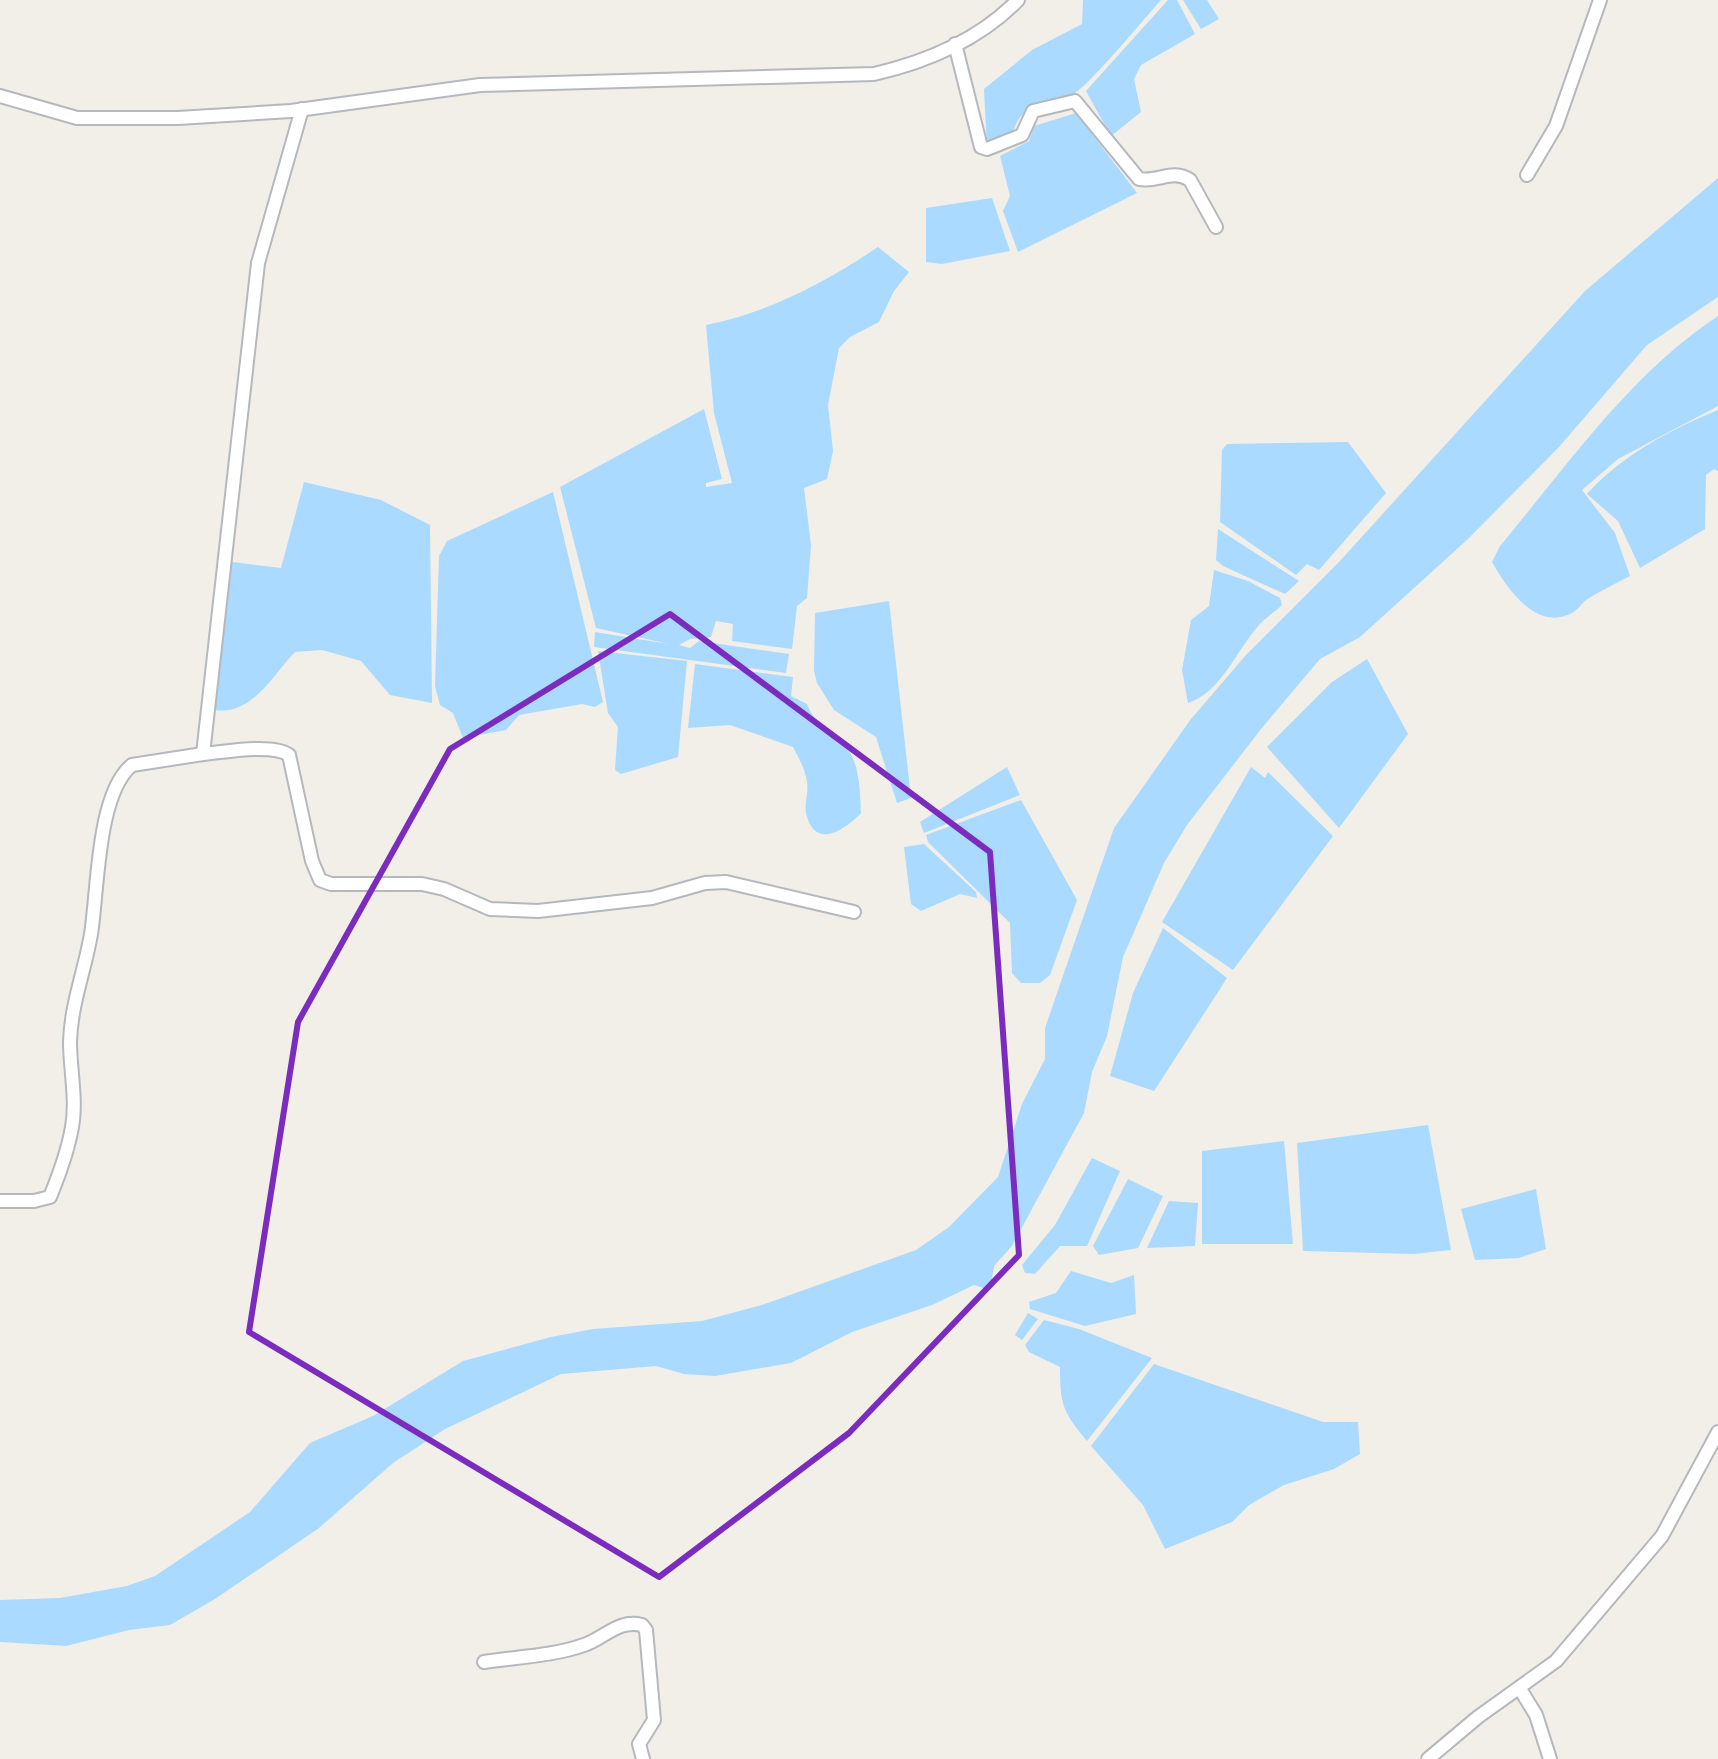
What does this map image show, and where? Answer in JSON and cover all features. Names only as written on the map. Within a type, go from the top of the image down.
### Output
[{"type":"street","points":[[0,96],[77,118],[228,117],[480,85],[874,74],[920,63],[955,44],[1018,0]]},
{"type":"street","points":[[1527,175],[1556,126],[1600,0]]},
{"type":"street","points":[[955,44],[981,147],[987,149],[1022,135],[1033,111],[1075,101],[1139,179],[1174,173],[1190,180],[1216,227]]},
{"type":"street","points":[[203,754],[258,263],[302,109]]},
{"type":"street","points":[[0,1201],[50,1197],[60,1173],[73,1125],[70,1039],[78,983],[91,937],[102,843],[115,787],[132,765],[203,754],[283,751],[289,755],[312,861],[320,880],[331,884],[422,884],[444,889],[490,909],[538,911],[652,898],[705,883],[726,882],[854,912]]},
{"type":"street","points":[[1428,1759],[1478,1717],[1556,1661],[1662,1536],[1718,1432]]},
{"type":"street","points":[[484,1662],[570,1649],[586,1645],[619,1625],[642,1625],[646,1630],[654,1720],[639,1744],[643,1759]]},
{"type":"street","points":[[1520,1689],[1536,1715],[1550,1759]]},
{"type":"highlighted area","points":[[670,614],[990,852],[1019,1255],[849,1433],[659,1577],[249,1332],[298,1022],[450,749]]},
{"type":"water","points":[[1083,0],[1161,0],[1079,90],[1060,101],[1026,112],[1015,127],[1011,140],[987,149],[984,89],[1032,50],[1082,24]]},
{"type":"water","points":[[1168,0],[1177,0],[1195,34],[1141,65],[1134,79],[1141,112],[1111,136],[1086,91]]},
{"type":"water","points":[[1183,0],[1207,0],[1219,19],[1201,29]]},
{"type":"water","points":[[1076,113],[1137,193],[1018,252],[1003,211],[1010,196],[1000,156],[1029,141],[1034,126]]},
{"type":"water","points":[[1718,178],[1718,297],[1647,345],[1559,447],[1468,539],[1360,637],[1320,659],[1187,825],[1164,863],[1123,957],[1107,1036],[1092,1072],[1084,1113],[1012,1246],[994,1266],[990,1290],[974,1285],[932,1305],[852,1332],[791,1363],[715,1376],[684,1374],[656,1366],[561,1374],[445,1429],[393,1463],[319,1528],[215,1599],[170,1625],[129,1630],[66,1646],[0,1642],[0,1600],[60,1598],[127,1586],[155,1576],[250,1512],[310,1443],[373,1416],[463,1361],[593,1329],[702,1321],[762,1305],[916,1250],[949,1227],[998,1177],[1022,1104],[1045,1059],[1045,1028],[1114,828],[1191,719],[1246,655],[1339,562],[1585,291]]},
{"type":"water","points":[[992,198],[1010,251],[942,264],[926,262],[926,208]]},
{"type":"water","points":[[878,247],[909,272],[894,291],[879,322],[850,337],[839,348],[828,405],[833,451],[827,479],[804,488],[811,545],[807,598],[797,606],[792,649],[732,641],[733,624],[716,621],[711,637],[690,639],[679,645],[690,648],[699,641],[789,654],[786,673],[594,647],[595,632],[669,644],[596,628],[560,487],[704,409],[722,479],[706,483],[706,487],[732,483],[714,413],[706,325],[796,295]]},
{"type":"water","points":[[1718,316],[1718,406],[1618,459],[1582,490],[1615,533],[1630,576],[1586,600],[1572,613],[1546,617],[1535,612],[1514,595],[1492,562],[1500,546],[1628,393],[1686,339]]},
{"type":"water","points":[[1718,410],[1718,471],[1714,469],[1706,475],[1705,529],[1640,568],[1618,521],[1587,494],[1600,480],[1648,445]]},
{"type":"water","points":[[1348,442],[1386,493],[1319,570],[1307,564],[1296,575],[1220,522],[1222,450],[1227,444]]},
{"type":"water","points":[[304,482],[381,500],[430,525],[432,703],[390,695],[361,661],[322,650],[295,652],[250,701],[227,710],[214,710],[225,561],[281,568]]},
{"type":"water","points":[[553,492],[603,702],[595,707],[582,704],[519,715],[506,730],[463,738],[453,713],[440,705],[435,686],[439,556],[447,541]]},
{"type":"water","points":[[1218,529],[1299,581],[1285,594],[1223,566],[1216,560]]},
{"type":"water","points":[[1214,570],[1248,581],[1280,598],[1282,605],[1254,631],[1221,679],[1188,703],[1182,670],[1191,620],[1209,606]]},
{"type":"water","points":[[889,601],[911,798],[897,803],[876,737],[834,710],[817,683],[814,671],[815,613]]},
{"type":"water","points":[[598,651],[687,661],[678,757],[621,774],[615,770],[618,727],[608,713]]},
{"type":"water","points":[[1367,659],[1408,734],[1339,828],[1267,747],[1332,682]]},
{"type":"water","points":[[695,664],[793,677],[791,696],[807,704],[816,720],[853,757],[859,781],[861,813],[838,831],[822,834],[810,824],[806,813],[806,777],[793,747],[730,725],[688,728]]},
{"type":"water","points":[[1007,767],[1020,795],[924,833],[920,822]]},
{"type":"water","points":[[1251,767],[1265,778],[1268,772],[1333,836],[1233,970],[1162,922]]},
{"type":"water","points":[[1021,800],[1077,900],[1050,975],[1040,983],[1021,983],[1012,973],[1010,923],[928,842],[926,835]]},
{"type":"water","points":[[924,844],[976,892],[977,898],[960,894],[921,911],[911,904],[904,847]]},
{"type":"water","points":[[1163,928],[1227,978],[1154,1091],[1110,1076],[1133,993]]},
{"type":"water","points":[[1428,1125],[1451,1250],[1414,1254],[1303,1251],[1297,1143]]},
{"type":"water","points":[[1284,1141],[1293,1244],[1202,1244],[1202,1151]]},
{"type":"water","points":[[1092,1158],[1120,1171],[1087,1246],[1060,1246],[1035,1274],[1025,1273],[1022,1265],[1055,1225]]},
{"type":"water","points":[[1128,1179],[1163,1196],[1138,1248],[1099,1255],[1093,1246]]},
{"type":"water","points":[[1536,1189],[1546,1249],[1519,1258],[1475,1260],[1461,1209]]},
{"type":"water","points":[[1169,1201],[1198,1203],[1195,1246],[1147,1248]]},
{"type":"water","points":[[1071,1271],[1111,1283],[1134,1275],[1136,1314],[1085,1326],[1030,1309],[1029,1302],[1056,1293]]},
{"type":"water","points":[[1028,1313],[1038,1319],[1022,1340],[1015,1335]]},
{"type":"water","points":[[1044,1320],[1079,1329],[1152,1358],[1087,1441],[1064,1407],[1060,1367],[1029,1352],[1025,1345]]},
{"type":"water","points":[[1154,1364],[1323,1422],[1358,1422],[1360,1454],[1334,1469],[1284,1485],[1249,1505],[1232,1522],[1165,1549],[1143,1505],[1091,1446]]}]
